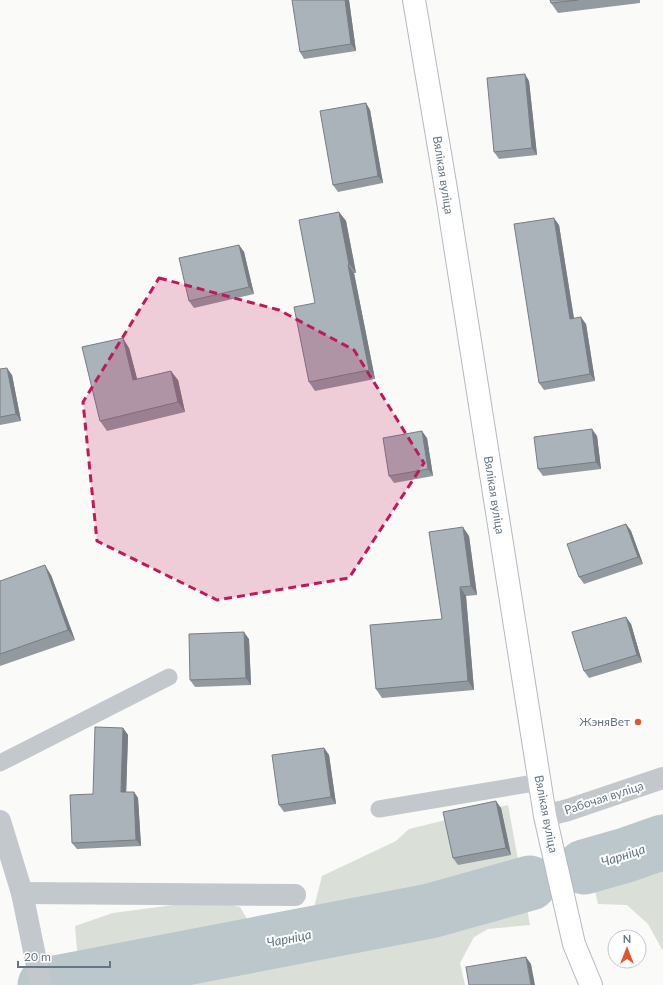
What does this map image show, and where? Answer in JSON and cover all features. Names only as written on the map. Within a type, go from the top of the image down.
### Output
[{"type":"main road","name":"Вялікая вуліца","points":[[414,0],[445,183],[545,816],[574,944],[591,985]]},
{"type":"street","name":"Рабочая вуліца","points":[[545,816],[568,810],[663,778]]},
{"type":"street","points":[[0,821],[22,893],[40,985]]},
{"type":"street","points":[[22,893],[295,895]]},
{"type":"lane","points":[[0,763],[169,676]]},
{"type":"lane","points":[[379,809],[540,782]]},
{"type":"highlighted area","points":[[159,278],[279,310],[354,350],[424,463],[349,578],[217,600],[97,541],[83,402]]},
{"type":"shaded area","points":[[508,805],[530,925],[488,929],[474,937],[460,963],[465,985],[80,985],[75,926],[113,913],[211,900],[240,907],[250,924],[314,907],[322,876],[396,841],[409,829]]},
{"type":"shaded area","points":[[663,814],[663,951],[648,924],[627,905],[598,904],[584,844]]},
{"type":"building","points":[[292,0],[345,0],[351,44],[300,52]]},
{"type":"building","points":[[550,0],[578,0],[551,3]]},
{"type":"building","points":[[525,74],[532,148],[494,152],[487,78]]},
{"type":"building","points":[[366,103],[378,176],[333,185],[320,111]]},
{"type":"building","points":[[339,212],[369,370],[309,382],[294,307],[315,303],[299,220]]},
{"type":"building","points":[[554,218],[570,319],[581,317],[590,374],[539,383],[514,224]]},
{"type":"building","points":[[239,245],[249,287],[189,301],[179,258]]},
{"type":"building","points":[[123,338],[133,380],[171,371],[178,402],[100,421],[82,347]]},
{"type":"building","points":[[7,368],[16,414],[0,417],[0,369]]},
{"type":"building","points":[[592,429],[596,462],[538,469],[534,437]]},
{"type":"building","points":[[422,431],[428,469],[389,476],[383,438]]},
{"type":"building","points":[[626,524],[638,557],[579,577],[567,544]]},
{"type":"building","points":[[463,527],[471,586],[460,587],[468,681],[376,689],[370,625],[442,619],[429,532]]},
{"type":"building","points":[[45,565],[68,630],[0,654],[0,581]]},
{"type":"building","points":[[626,617],[637,655],[584,671],[572,632]]},
{"type":"building","points":[[244,632],[246,678],[190,680],[189,634]]},
{"type":"building","points":[[95,727],[123,728],[121,792],[134,792],[136,840],[72,843],[70,795],[93,794]]},
{"type":"building","points":[[324,748],[331,797],[279,805],[272,755]]},
{"type":"building","points":[[496,801],[506,848],[453,858],[443,812]]},
{"type":"building","points":[[526,957],[531,985],[469,985],[466,967]]},
{"type":"waterway","name":"Чарніца","points":[[584,867],[626,855],[663,842]]},
{"type":"waterway","name":"Чарніца","points":[[45,985],[430,911],[530,883]]},
{"type":"place","name":"ЖэняВет","points":[[638,722]]}]
